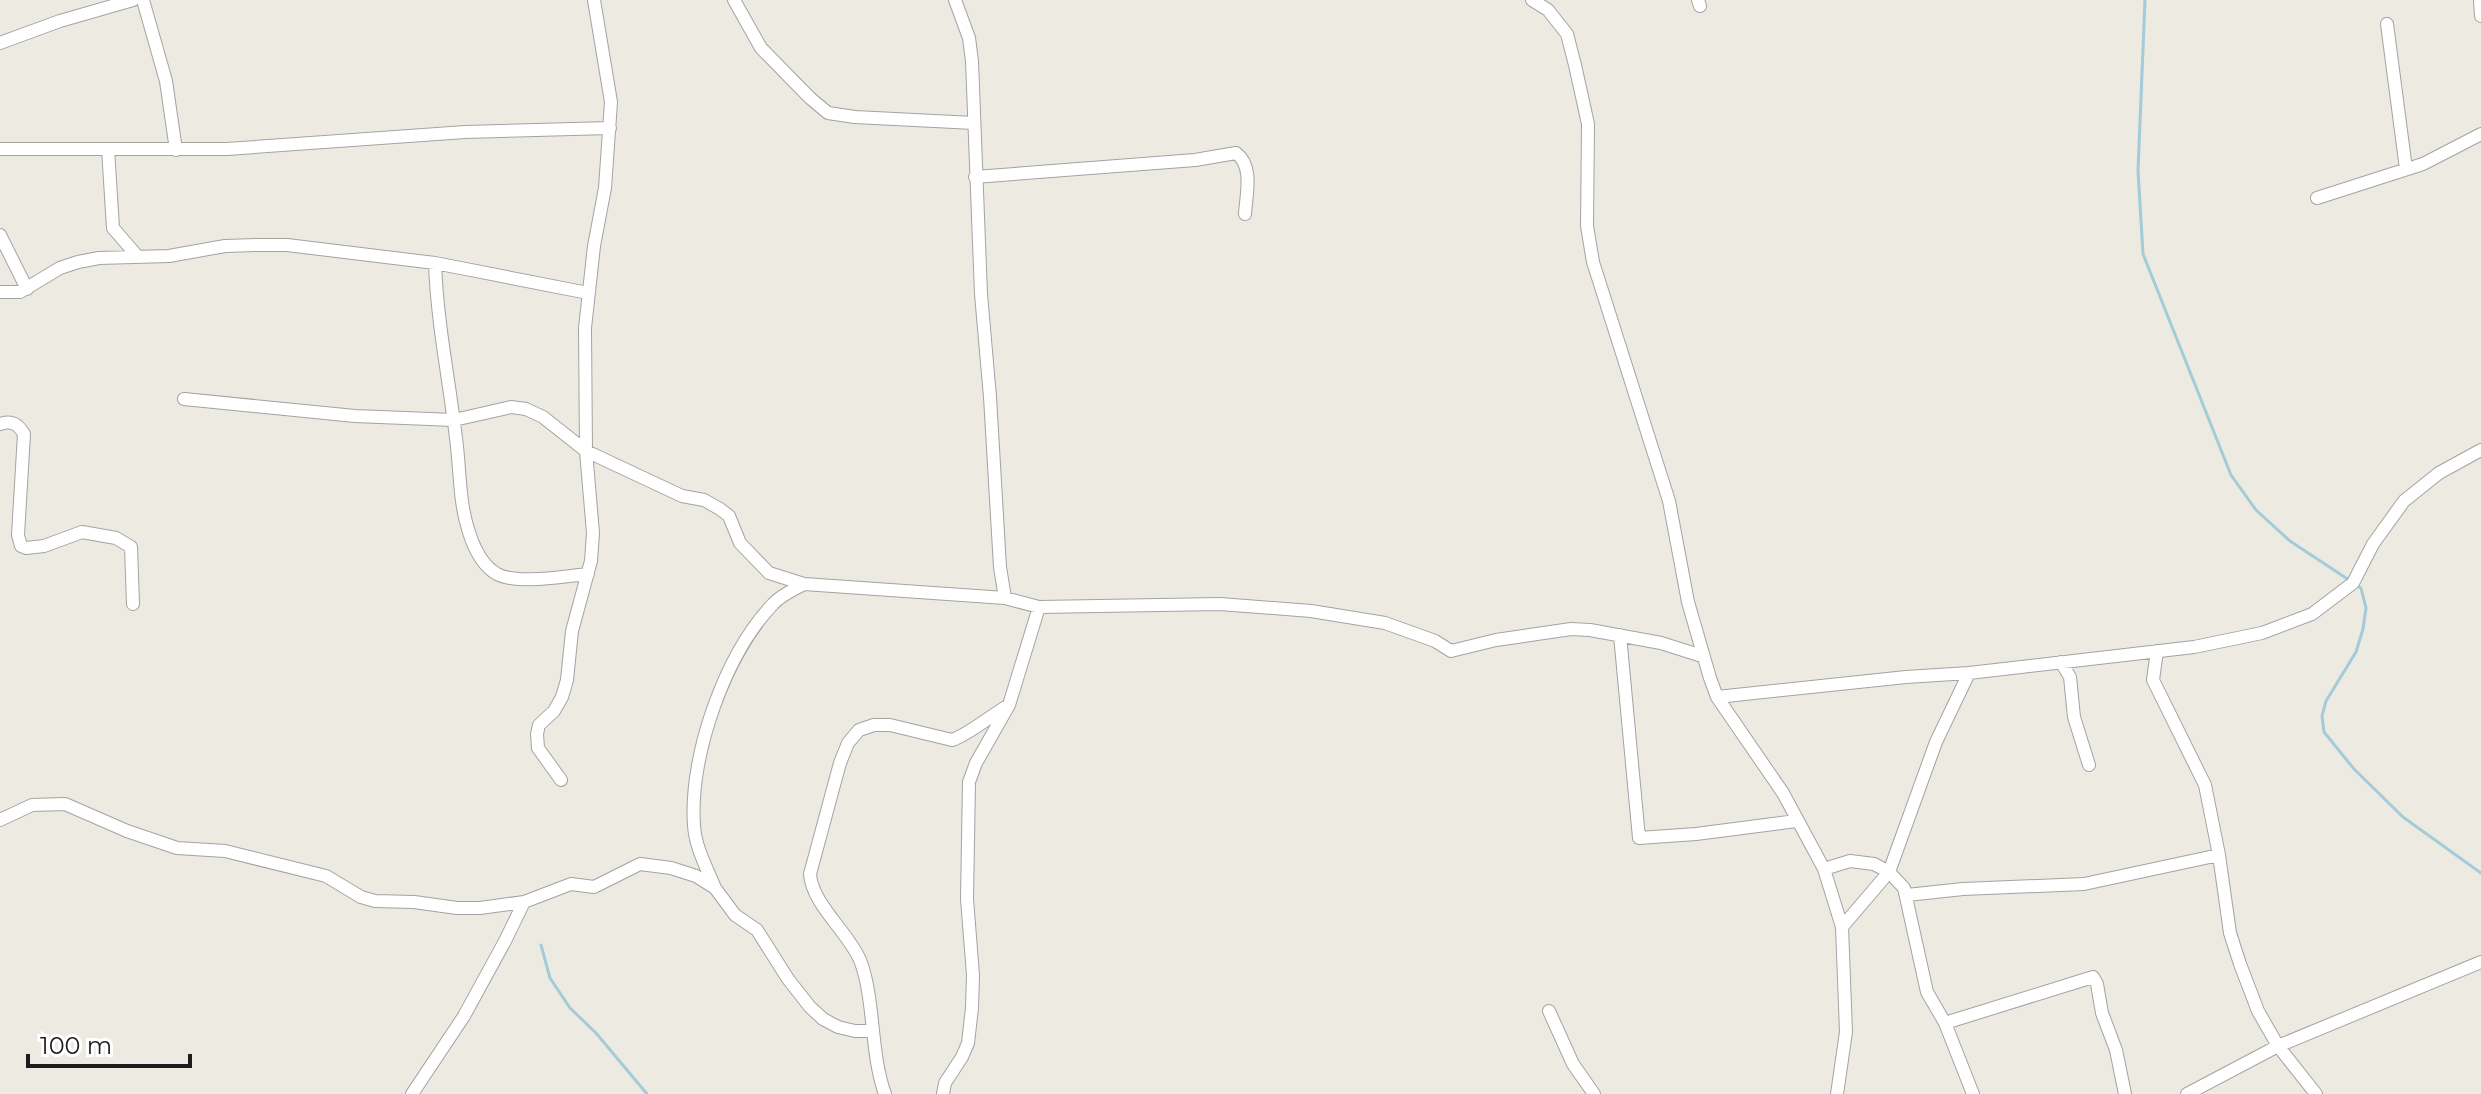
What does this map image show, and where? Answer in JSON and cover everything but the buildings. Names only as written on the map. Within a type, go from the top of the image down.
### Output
[{"type":"street","points":[[0,43],[60,21],[133,0]]},
{"type":"street","points":[[143,0],[166,81],[176,150]]},
{"type":"street","points":[[561,780],[538,748],[537,734],[539,725],[554,711],[562,697],[567,680],[572,631],[588,574],[593,533],[586,451],[585,328],[605,188],[611,102],[594,0]]},
{"type":"street","points":[[734,0],[761,48],[828,113],[974,123]]},
{"type":"street","points":[[955,0],[969,38],[972,61],[975,177],[999,554],[1005,598]]},
{"type":"street","points":[[1532,0],[1548,10],[1567,34],[1570,44],[1588,124],[1587,226],[1593,262],[1669,501],[1688,602],[1702,656],[1717,697],[1783,793],[1824,869],[1842,927],[1846,1032],[1837,1094]]},
{"type":"street","points":[[2480,0],[2481,16]]},
{"type":"street","points":[[2387,24],[2406,169]]},
{"type":"street","points":[[0,149],[176,150],[300,146],[465,132],[610,128]]},
{"type":"street","points":[[2317,198],[2440,158],[2481,134]]},
{"type":"street","points":[[108,149],[113,228],[138,257]]},
{"type":"street","points":[[975,177],[1195,160],[1236,153],[1243,158],[1248,174],[1245,214]]},
{"type":"street","points":[[0,235],[27,289]]},
{"type":"street","points":[[0,292],[27,289],[60,268],[99,258],[169,256],[225,246],[287,245],[435,263],[588,293]]},
{"type":"street","points":[[435,263],[436,303],[467,527],[476,551],[485,565],[499,575],[518,579],[588,574]]},
{"type":"street","points":[[184,399],[355,416],[454,420],[511,407],[526,409],[543,417],[599,459],[634,471],[682,496],[704,500],[720,509],[729,516],[740,543],[769,573],[804,584],[1005,598],[1039,607],[1220,604],[1311,611],[1385,623],[1435,641],[1451,651],[1551,630],[1590,630],[1661,643],[1702,656]]},
{"type":"street","points":[[0,424],[7,421],[18,425],[24,434],[19,524],[21,546],[44,546],[82,532],[125,542],[131,547],[133,604]]},
{"type":"street","points":[[1717,697],[2157,651],[2262,633],[2312,614],[2353,583],[2373,544],[2404,501],[2439,473],[2481,450]]},
{"type":"street","points":[[804,584],[780,598],[753,627],[727,674],[697,768],[694,827],[715,888],[735,915],[757,930],[810,1007],[838,1027],[872,1031]]},
{"type":"street","points":[[943,1094],[945,1083],[968,1043],[972,1008],[973,975],[967,899],[969,782],[976,763],[1009,705],[1039,607]]},
{"type":"street","points":[[1620,635],[1639,838],[1796,821]]},
{"type":"street","points":[[2157,651],[2153,680],[2205,785],[2230,933],[2258,1011],[2278,1046],[2316,1094]]},
{"type":"street","points":[[2061,662],[2070,677],[2074,717],[2089,765]]},
{"type":"street","points":[[1842,927],[1889,872],[1936,742],[1969,673]]},
{"type":"street","points":[[885,1094],[863,967],[815,894],[811,882],[810,874],[840,763],[848,743],[859,730],[874,725],[890,725],[952,740],[1009,705]]},
{"type":"street","points":[[0,820],[32,805],[65,804],[127,831],[177,848],[225,851],[326,876],[361,897],[375,901],[480,908],[524,902],[571,884],[594,887],[640,864],[671,868],[696,876],[715,888]]},
{"type":"street","points":[[1907,895],[1963,889],[2084,884],[2219,855]]},
{"type":"street","points":[[1824,869],[1842,863],[1874,864],[1900,882],[1907,895],[1927,992],[1945,1023],[1973,1094]]},
{"type":"street","points":[[412,1094],[471,1004],[524,902]]},
{"type":"street","points":[[2187,1094],[2278,1046],[2481,962]]},
{"type":"street","points":[[1945,1023],[2093,977],[2116,1050],[2125,1094]]},
{"type":"street","points":[[1549,1011],[1573,1064],[1594,1094]]},
{"type":"waterway","points":[[2145,0],[2138,171],[2143,254],[2231,475],[2256,510],[2290,541],[2349,580]]},
{"type":"waterway","points":[[2355,585],[2361,588],[2366,608],[2363,629],[2356,652],[2326,701],[2322,716],[2324,732],[2354,769],[2403,817],[2481,873]]},
{"type":"waterway","points":[[541,945],[550,978],[570,1008],[596,1033],[647,1094]]}]
